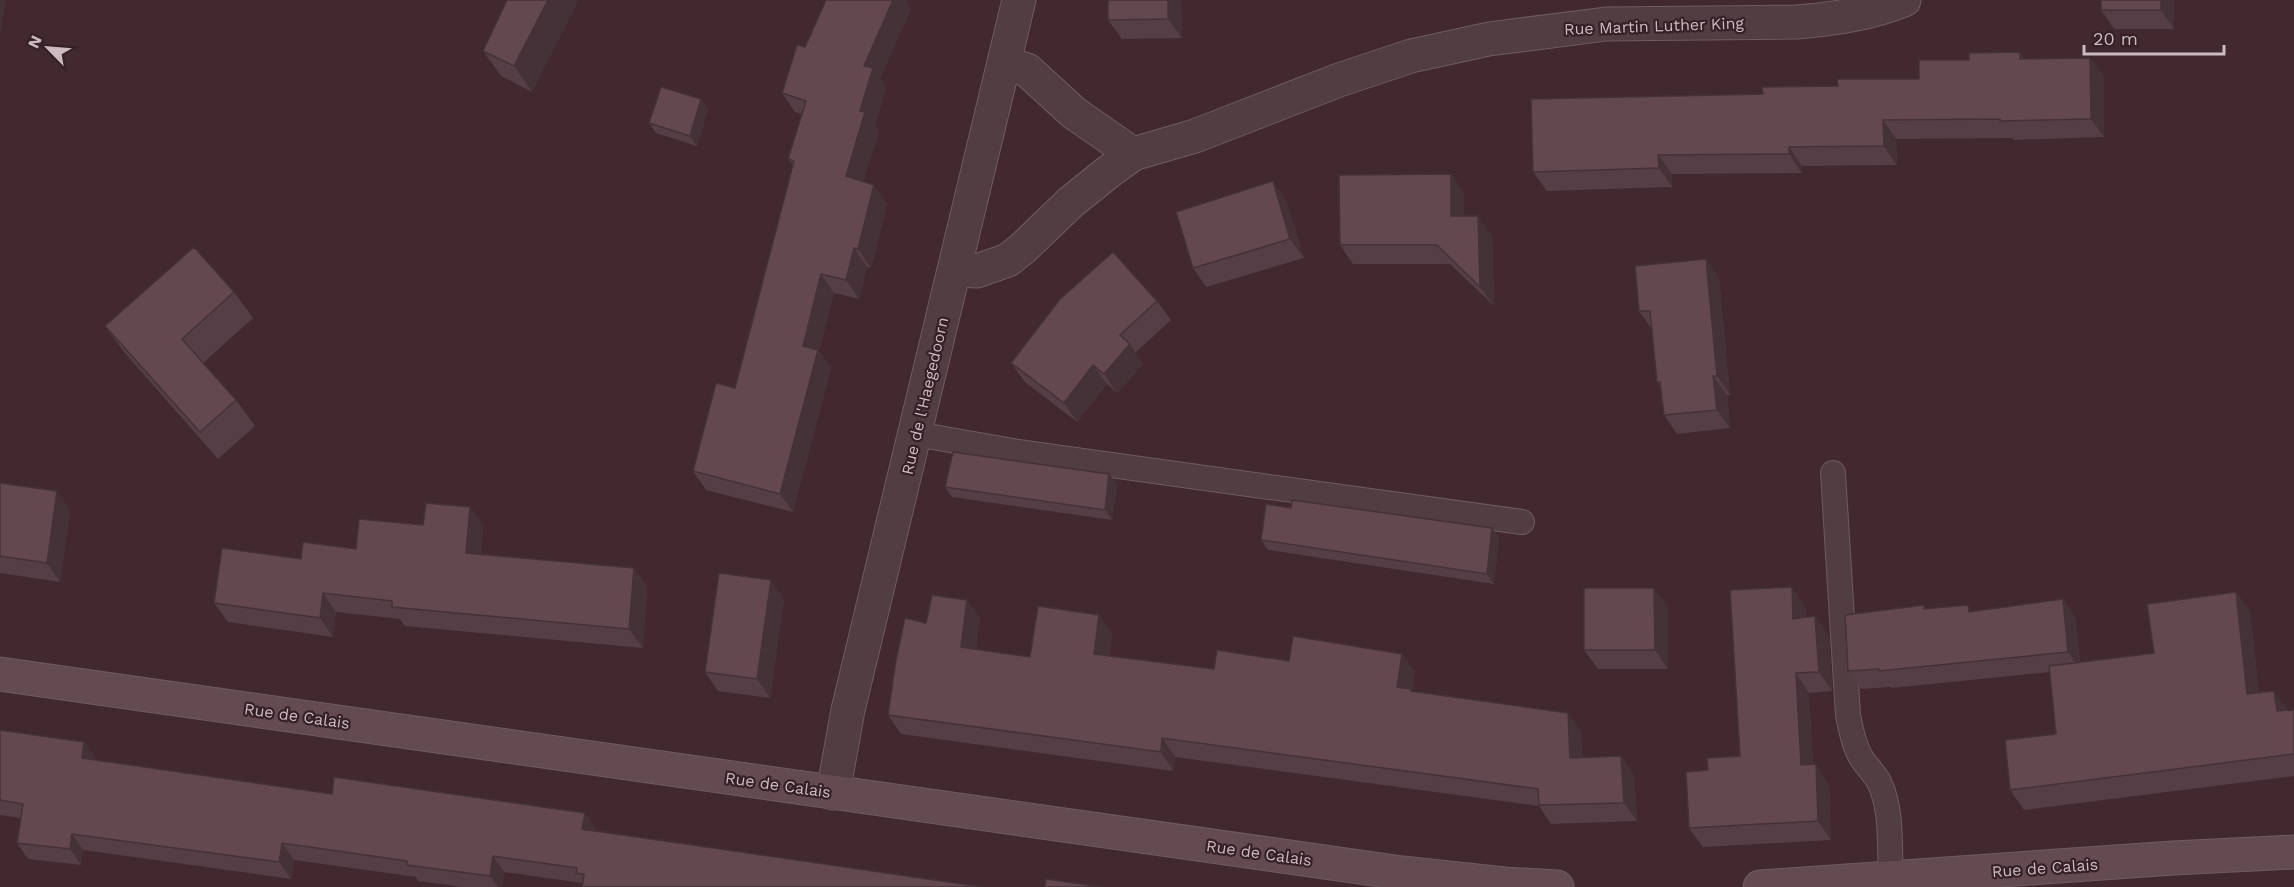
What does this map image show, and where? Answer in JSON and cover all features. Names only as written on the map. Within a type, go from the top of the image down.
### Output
[{"type":"street","name":"Rue de l'Haegedoorn","points":[[833,793],[848,710],[1019,0]]},
{"type":"street","name":"Rue Martin Luther King","points":[[955,270],[977,271],[1008,260],[1071,202],[1133,154],[1195,136],[1372,68],[1447,47],[1528,33],[1606,24],[1822,20],[1883,8],[1904,0]]},
{"type":"street","points":[[1004,63],[1027,70],[1074,113],[1133,154]]},
{"type":"street","name":"Rue de Calais","points":[[0,674],[1402,873],[1557,887]]},
{"type":"street","name":"Rue de Calais","points":[[1760,887],[2173,858],[2294,852]]},
{"type":"lane","points":[[916,434],[1018,452],[1522,522]]},
{"type":"lane","points":[[1833,473],[1848,715],[1856,746],[1879,782],[1884,796],[1891,879]]},
{"type":"building","points":[[507,0],[548,0],[514,66],[483,51]]},
{"type":"building","points":[[826,0],[893,0],[864,66],[873,68],[860,111],[865,112],[846,176],[874,185],[858,249],[854,248],[846,280],[821,274],[803,346],[818,350],[780,494],[693,471],[716,383],[735,388],[794,161],[788,159],[806,101],[782,93],[797,45],[805,47]]},
{"type":"building","points":[[1108,0],[1168,0],[1168,19],[1108,20]]},
{"type":"building","points":[[2101,0],[2161,0],[2161,10],[2101,10]]},
{"type":"building","points":[[2020,52],[2020,59],[2090,58],[2091,119],[1883,120],[1884,146],[1789,147],[1789,154],[1658,155],[1659,168],[1533,172],[1531,99],[1763,94],[1762,87],[1838,86],[1837,79],[1919,79],[1919,60],[1969,60],[1969,53]]},
{"type":"building","points":[[661,87],[701,99],[690,136],[649,123]]},
{"type":"building","points":[[1451,174],[1451,216],[1478,216],[1480,287],[1437,245],[1340,245],[1339,175]]},
{"type":"building","points":[[1273,181],[1290,239],[1193,268],[1176,212]]},
{"type":"building","points":[[194,247],[234,292],[182,339],[236,400],[200,432],[105,326]]},
{"type":"building","points":[[1113,252],[1157,301],[1120,335],[1130,344],[1104,374],[1093,365],[1064,403],[1011,363],[1060,299]]},
{"type":"building","points":[[1706,259],[1717,376],[1713,376],[1717,410],[1664,415],[1660,382],[1657,382],[1650,311],[1639,311],[1635,266]]},
{"type":"building","points":[[953,452],[1109,474],[1105,510],[945,487]]},
{"type":"building","points":[[0,483],[57,491],[47,563],[0,556]]},
{"type":"building","points":[[1292,500],[1492,528],[1487,574],[1261,540],[1266,504],[1291,508]]},
{"type":"building","points":[[426,503],[470,507],[466,553],[634,568],[629,629],[392,607],[392,601],[323,593],[320,618],[214,603],[222,548],[301,559],[303,542],[356,549],[359,519],[423,525]]},
{"type":"building","points":[[719,573],[771,580],[757,679],[705,672]]},
{"type":"building","points":[[1792,587],[1793,619],[1815,616],[1819,672],[1796,673],[1801,765],[1816,764],[1818,821],[1689,828],[1686,772],[1708,770],[1707,758],[1740,756],[1730,590]]},
{"type":"building","points":[[1584,588],[1654,588],[1655,650],[1584,650]]},
{"type":"building","points":[[2236,592],[2247,694],[2274,691],[2277,711],[2294,710],[2294,754],[2010,790],[2005,740],[2056,734],[2049,666],[2154,653],[2147,604]]},
{"type":"building","points":[[932,595],[967,600],[961,647],[1030,657],[1038,606],[1099,615],[1094,654],[1214,669],[1217,650],[1289,661],[1293,636],[1402,654],[1397,687],[1411,689],[1411,691],[1568,713],[1570,758],[1621,756],[1624,803],[1539,805],[1538,789],[1162,738],[1161,752],[888,715],[905,618],[926,623]]},
{"type":"building","points":[[2063,599],[2068,652],[1879,671],[1879,669],[1848,671],[1845,615],[1924,605],[1924,609],[1968,605],[1969,612]]},
{"type":"building","points":[[0,730],[84,742],[82,758],[332,794],[334,777],[585,813],[582,829],[983,887],[582,887],[584,874],[576,873],[577,868],[493,856],[490,876],[407,865],[407,861],[282,843],[279,862],[72,834],[70,849],[17,843],[23,804],[0,800]]},
{"type":"building","points":[[1046,879],[1102,887],[1045,887]]}]
